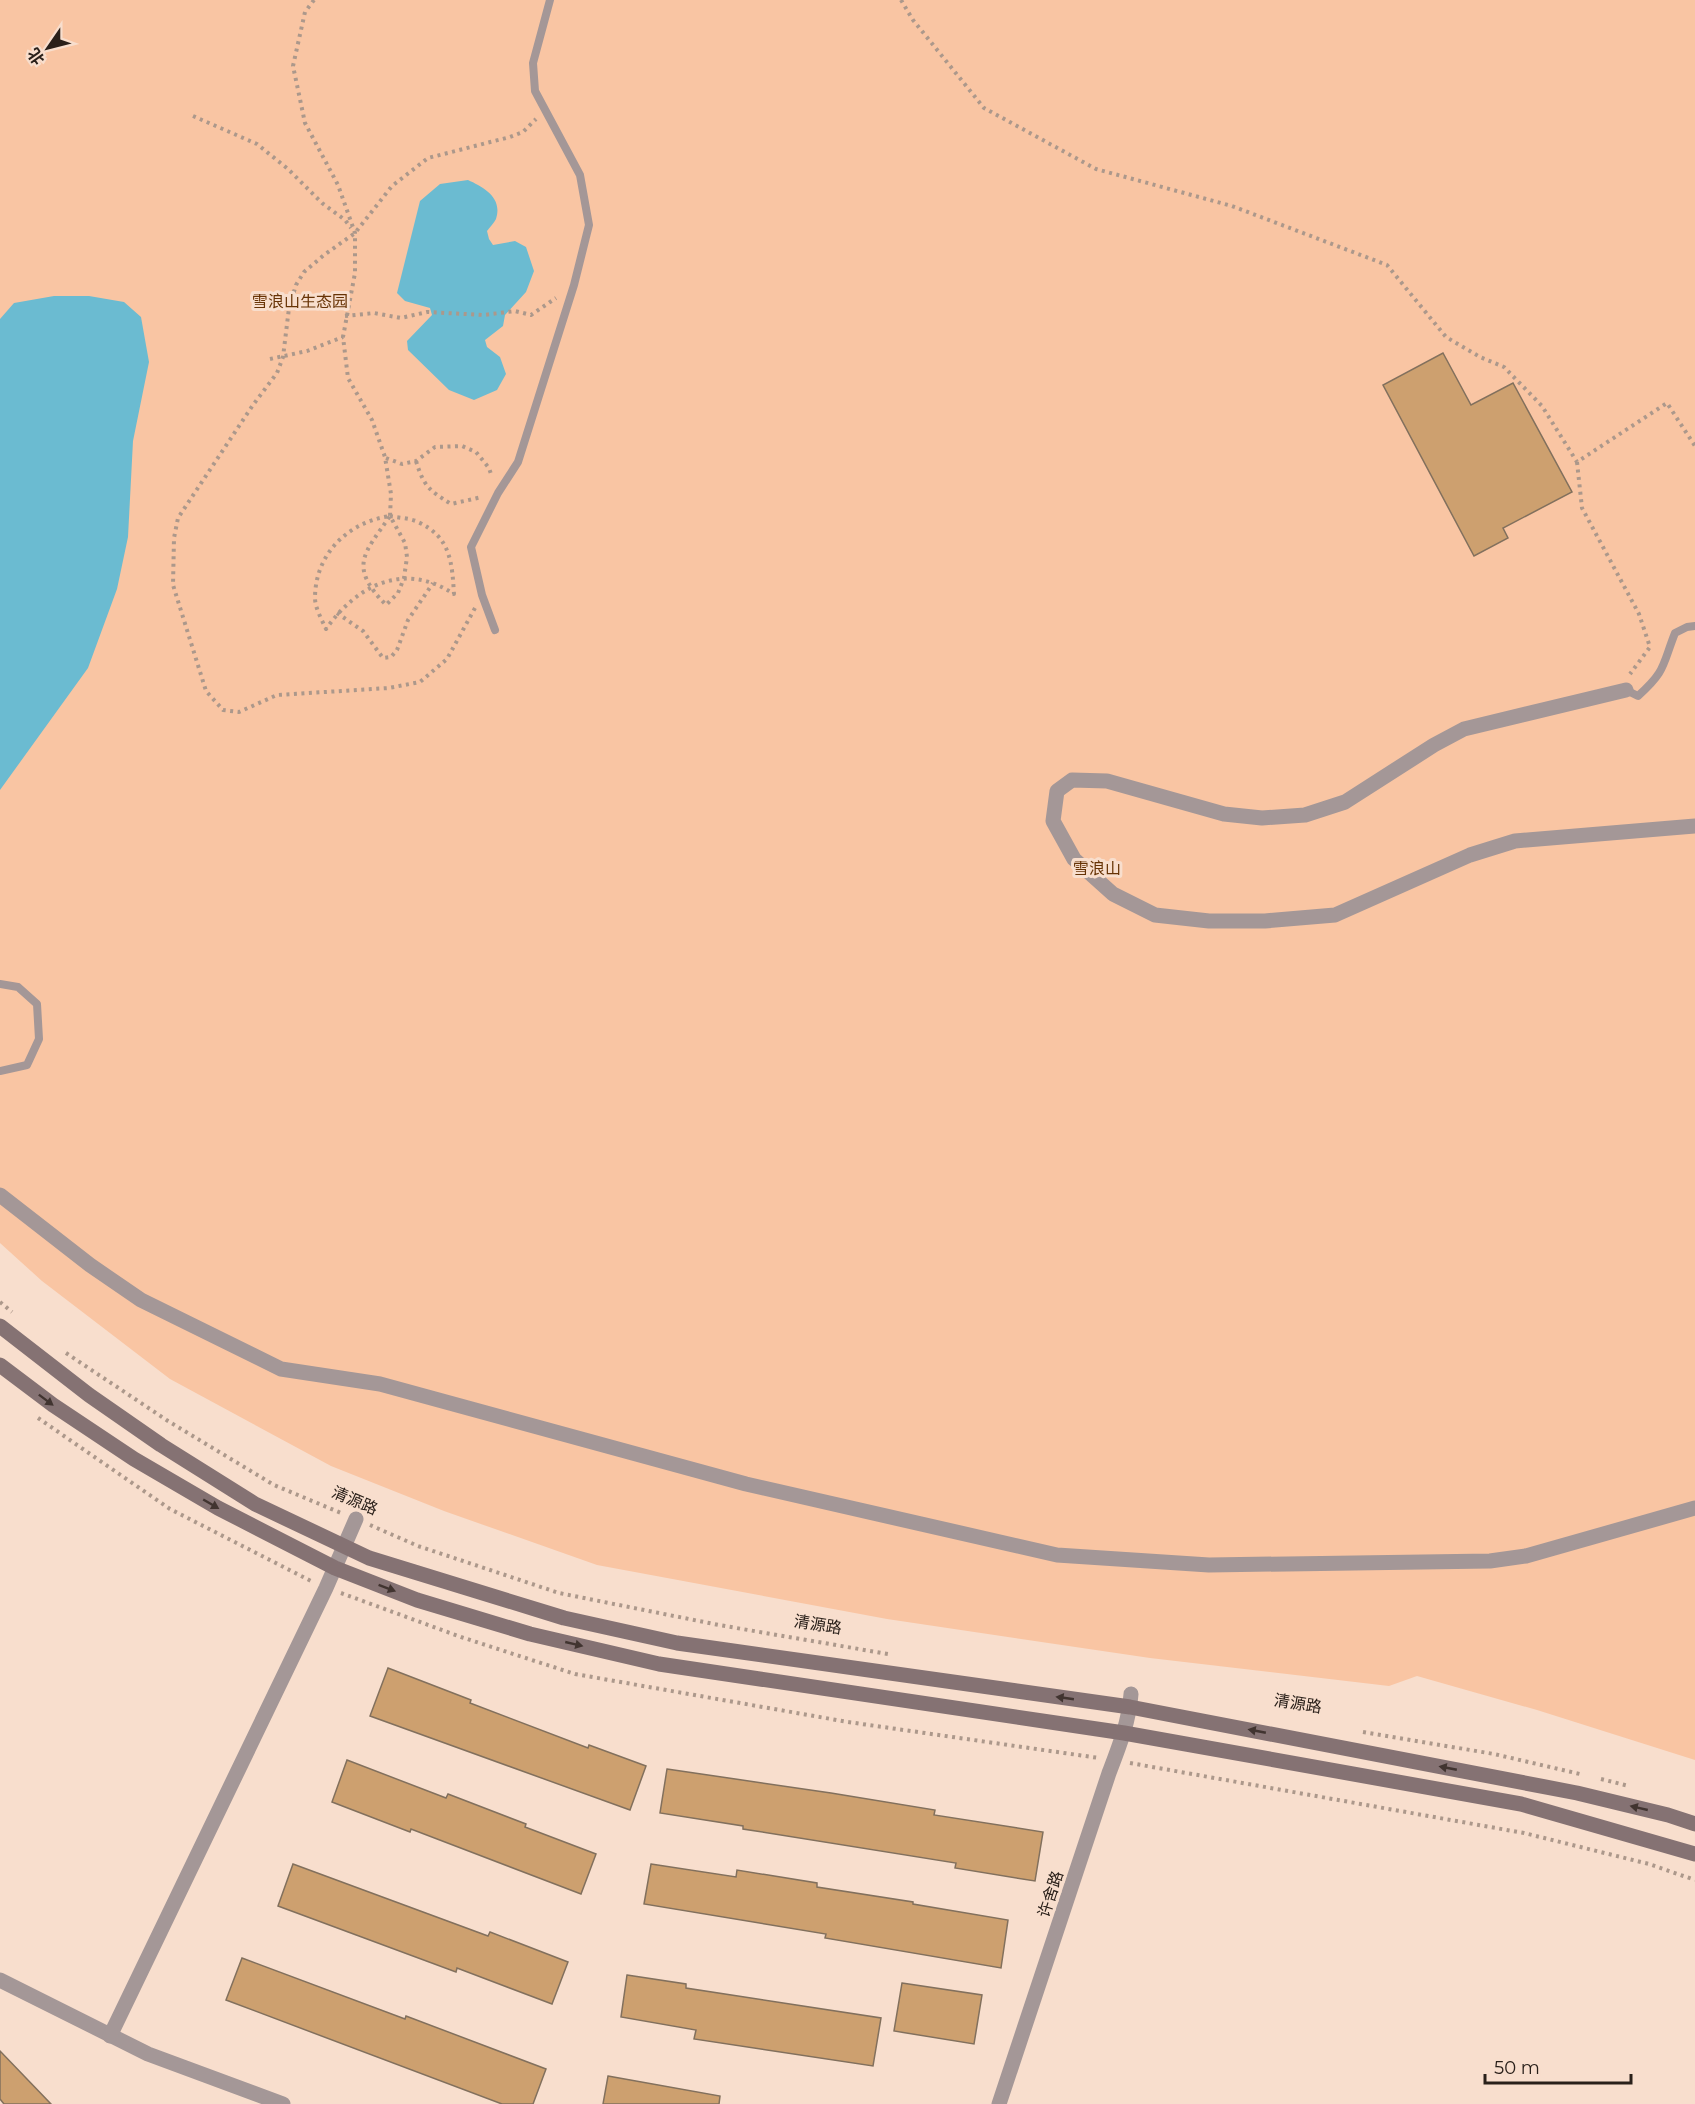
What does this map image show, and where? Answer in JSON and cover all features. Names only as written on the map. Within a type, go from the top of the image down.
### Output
[{"type":"street","points":[[1626,690],[1464,729],[1434,745],[1345,802],[1305,815],[1262,818],[1224,814],[1107,781],[1072,780],[1057,791],[1053,821],[1074,859],[1113,894],[1155,915],[1209,921],[1264,921],[1335,915],[1470,855],[1515,841],[1695,826]]},
{"type":"street","points":[[0,1195],[90,1266],[141,1300],[281,1369],[380,1384],[746,1484],[1057,1555],[1209,1565],[1490,1561],[1526,1556],[1695,1508]]},
{"type":"street","points":[[0,1326],[89,1395],[161,1445],[255,1504],[369,1558],[564,1618],[677,1643],[1130,1700],[1577,1793],[1668,1815],[1695,1824]]},
{"type":"street","points":[[0,1365],[53,1405],[134,1460],[218,1508],[335,1568],[417,1600],[530,1634],[659,1664],[1124,1733],[1521,1804],[1695,1854]]},
{"type":"street","points":[[110,2036],[335,1568],[356,1519]]},
{"type":"street","name":"许舍路","points":[[999,2104],[1124,1733],[1130,1700]]},
{"type":"street","points":[[0,1980],[148,2054],[283,2104]]},
{"type":"lane","points":[[495,630],[482,595],[471,547],[498,493],[518,462],[574,285],[589,225],[580,175],[536,91],[533,63],[550,0]]},
{"type":"lane","points":[[1626,690],[1638,696],[1655,680],[1665,664],[1675,633],[1695,626]]},
{"type":"lane","points":[[0,984],[18,987],[37,1004],[39,1039],[27,1065],[0,1071]]},
{"type":"path","points":[[314,0],[306,12],[293,66],[305,123],[338,185],[355,233],[355,273],[345,316],[343,337],[348,378],[372,420],[385,457],[391,494],[390,516],[405,543],[407,557],[404,578],[398,592],[387,605],[370,589],[363,567],[366,551],[390,516]]},
{"type":"path","points":[[901,0],[914,20],[984,108],[1096,169],[1232,206],[1387,265],[1446,337],[1480,357],[1504,367],[1542,406],[1577,462],[1582,508],[1639,614],[1650,647],[1629,675]]},
{"type":"path","points":[[482,595],[447,659],[420,682],[388,688],[277,695],[239,712],[223,710],[206,691],[173,585],[174,538],[178,518],[277,373],[283,357],[289,308],[296,285],[304,272],[355,233],[392,186],[428,158],[523,132],[546,108]]},
{"type":"path","points":[[193,116],[257,144],[288,169],[322,203],[345,220],[355,233]]},
{"type":"path","points":[[345,316],[374,312],[401,318],[427,312],[484,315],[515,311],[531,315],[574,285]]},
{"type":"path","points":[[270,359],[307,351],[343,337]]},
{"type":"path","points":[[1577,462],[1667,403],[1695,446]]},
{"type":"path","points":[[385,457],[402,464],[416,461],[435,447],[462,446],[476,452],[489,468],[498,493],[451,504],[436,495],[422,481],[416,461]]},
{"type":"path","points":[[390,516],[418,522],[440,538],[452,562],[454,594],[433,583],[404,578],[384,581],[352,598],[337,613],[326,629],[315,601],[318,574],[329,549],[351,528],[377,518],[390,516]]},
{"type":"path","points":[[337,613],[363,632],[383,658],[391,657],[398,650],[408,620],[433,583]]},
{"type":"path","points":[[0,1302],[18,1317]]},
{"type":"path","name":"清源路","points":[[64,1352],[168,1422],[274,1485],[418,1546],[558,1593],[719,1625],[895,1655]]},
{"type":"path","points":[[1352,1731],[1494,1754],[1633,1788]]},
{"type":"green space","name":"雪浪山","points":[[0,0],[1695,0],[1695,1760],[1537,1710],[1417,1676],[1389,1686],[1150,1658],[887,1619],[597,1565],[444,1511],[331,1466],[170,1379],[42,1281],[0,1243]]},
{"type":"water","points":[[468,180],[490,194],[497,205],[496,219],[487,231],[493,245],[515,241],[526,247],[534,271],[526,292],[505,315],[503,326],[485,340],[487,347],[500,357],[506,374],[497,390],[474,400],[449,390],[408,350],[407,341],[432,315],[430,308],[405,301],[397,293],[420,201],[440,184]]},
{"type":"water","points":[[54,296],[89,296],[124,302],[141,317],[149,362],[133,441],[128,537],[117,589],[88,668],[0,790],[0,319],[14,303]]},
{"type":"building","points":[[1443,353],[1471,405],[1513,383],[1572,492],[1503,528],[1508,538],[1474,556],[1383,385]]},
{"type":"building","points":[[388,1668],[471,1700],[470,1703],[588,1748],[589,1745],[646,1766],[630,1810],[370,1716]]},
{"type":"building","points":[[347,1760],[446,1798],[448,1794],[596,1854],[581,1894],[411,1829],[410,1832],[332,1802]]},
{"type":"building","points":[[667,1769],[935,1810],[934,1815],[1043,1832],[1035,1881],[955,1868],[956,1863],[743,1829],[743,1826],[660,1813]]},
{"type":"building","points":[[293,1864],[488,1936],[490,1932],[568,1962],[552,2004],[457,1968],[456,1972],[278,1906]]},
{"type":"building","points":[[651,1864],[736,1877],[737,1870],[817,1883],[817,1887],[1008,1920],[1001,1968],[825,1938],[826,1934],[644,1904]]},
{"type":"building","points":[[242,1958],[546,2069],[533,2104],[502,2104],[226,2000]]},
{"type":"building","points":[[627,1975],[686,1984],[686,1988],[881,2018],[873,2066],[694,2039],[696,2030],[621,2017]]},
{"type":"building","points":[[902,1983],[982,1995],[974,2044],[894,2031]]},
{"type":"building","points":[[0,2051],[51,2104],[4,2104],[0,2099]]},
{"type":"building","points":[[608,2076],[720,2096],[719,2104],[603,2104]]},
{"type":"park label","name":"雪浪山生态园","points":[[300,301]]}]
